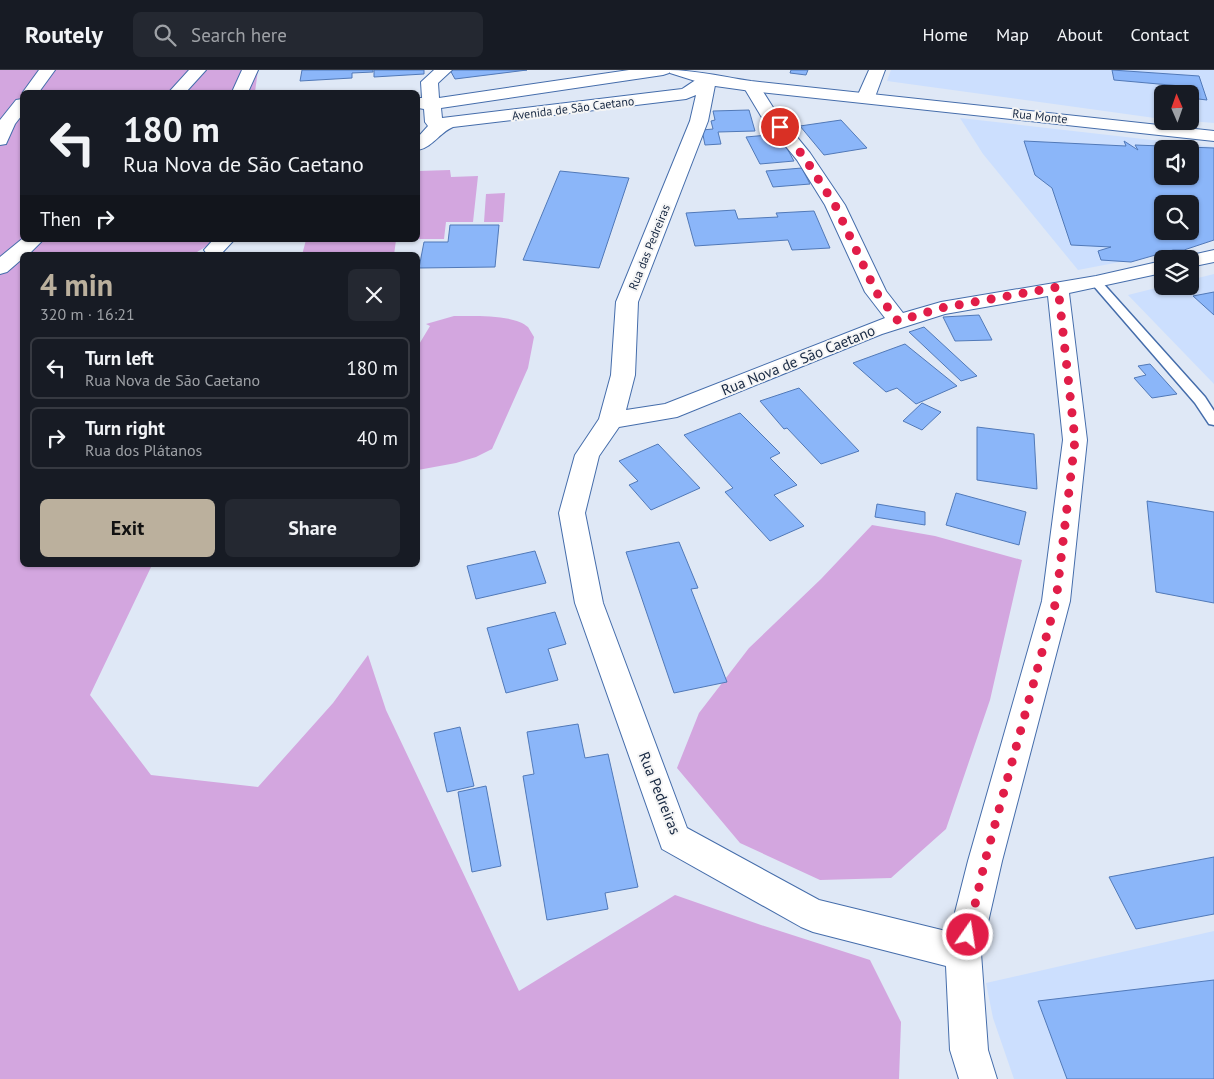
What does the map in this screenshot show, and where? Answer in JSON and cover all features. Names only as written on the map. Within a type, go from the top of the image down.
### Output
[{"type":"street","points":[[32,90],[47,70]]},
{"type":"street","points":[[179,90],[198,70]]},
{"type":"street","points":[[241,90],[250,70]]},
{"type":"street","points":[[435,128],[425,104],[429,82],[444,70]]},
{"type":"street","name":"Avenida de São Caetano","points":[[425,104],[663,70]]},
{"type":"street","points":[[676,70],[708,80]]},
{"type":"street","points":[[866,97],[877,70]]},
{"type":"street","name":"Avenida de São Caetano","points":[[420,143],[431,135],[435,128],[449,122],[686,94],[708,80]]},
{"type":"street","name":"Rua Monte","points":[[708,80],[1214,136]]},
{"type":"street","name":"Rua das Pedreiras","points":[[611,420],[623,375],[627,302],[699,121],[708,80]]},
{"type":"street","points":[[751,86],[767,112],[804,157],[830,197],[876,292],[898,321]]},
{"type":"street","points":[[0,140],[7,124],[20,107]]},
{"type":"street","points":[[2,265],[30,242]]},
{"type":"street","points":[[1199,259],[1214,256]]},
{"type":"street","name":"Rua Nova de São Caetano","points":[[611,420],[669,411],[898,321],[941,308],[1096,282],[1154,269]]},
{"type":"street","points":[[978,1079],[969,1050],[963,954],[985,861],[1056,601],[1075,440],[1058,287]]},
{"type":"street","name":"Rua Pedreiras","points":[[611,420],[587,455],[572,513],[589,603],[674,838],[813,915],[963,954]]},
{"type":"lane","points":[[1096,282],[1200,400],[1214,421]]},
{"type":"shaded area","points":[[0,70],[258,70],[255,90],[20,90],[20,242],[214,242],[197,252],[20,252],[20,567],[151,567],[90,695],[151,775],[258,787],[333,703],[368,655],[386,710],[519,991],[675,895],[870,960],[901,1022],[899,1079],[0,1079]]},
{"type":"shaded area","points":[[891,70],[1214,70],[1214,123],[1199,122],[1199,85],[1154,85],[1154,118],[887,81]]},
{"type":"shaded area","points":[[960,118],[1154,140],[1154,185],[1199,185],[1199,145],[1214,147],[1214,238],[1178,250],[1154,250],[1154,255],[1078,270],[983,154]]},
{"type":"shaded area","points":[[450,170],[451,177],[478,176],[473,222],[446,222],[444,239],[420,239],[420,171]]},
{"type":"shaded area","points":[[505,193],[503,222],[484,222],[486,194]]},
{"type":"shaded area","points":[[305,242],[396,242],[394,252],[303,252]]},
{"type":"shaded area","points":[[1214,274],[1214,384],[1128,295],[1154,288],[1154,295],[1199,295],[1199,278]]},
{"type":"shaded area","points":[[454,316],[503,318],[522,323],[528,327],[534,337],[528,368],[492,449],[476,457],[456,463],[420,470],[420,343],[430,326],[426,324]]},
{"type":"shaded area","points":[[872,525],[935,536],[1022,560],[990,700],[946,829],[891,878],[820,880],[740,843],[677,768],[699,713],[749,648],[821,579]]},
{"type":"shaded area","points":[[1214,931],[1214,1079],[1014,1079],[993,1018],[986,983]]},
{"type":"building","points":[[302,70],[373,70],[373,72],[352,73],[352,78],[300,81]]},
{"type":"building","points":[[374,70],[424,70],[424,74],[374,77]]},
{"type":"building","points":[[450,70],[527,70],[455,79]]},
{"type":"building","points":[[791,70],[808,70],[806,75],[790,73]]},
{"type":"building","points":[[1112,70],[1199,76],[1207,100],[1199,99],[1199,85],[1170,85],[1114,80]]},
{"type":"building","points":[[749,110],[755,131],[718,132],[721,144],[705,145],[702,130],[713,129],[711,121],[715,120],[713,111]]},
{"type":"building","points":[[841,120],[867,148],[824,155],[800,126]]},
{"type":"building","points":[[779,134],[794,161],[760,164],[746,137]]},
{"type":"building","points":[[1024,141],[1126,146],[1124,141],[1138,150],[1135,145],[1154,146],[1154,185],[1199,185],[1199,147],[1214,148],[1214,240],[1184,250],[1154,250],[1154,255],[1131,262],[1101,260],[1098,251],[1111,247],[1071,245],[1052,188],[1035,175]]},
{"type":"building","points":[[802,168],[810,184],[773,187],[766,171]]},
{"type":"building","points":[[560,171],[629,178],[599,268],[523,260]]},
{"type":"building","points":[[735,210],[738,219],[778,217],[776,213],[814,211],[830,248],[792,250],[788,240],[695,246],[686,213]]},
{"type":"building","points":[[450,225],[499,225],[495,267],[420,268],[424,242],[448,242]]},
{"type":"building","points":[[1214,292],[1214,315],[1193,296]]},
{"type":"building","points":[[979,315],[992,340],[955,341],[943,317]]},
{"type":"building","points":[[924,327],[977,376],[961,381],[909,332]]},
{"type":"building","points":[[905,344],[957,386],[916,404],[897,388],[886,392],[853,363]]},
{"type":"building","points":[[1150,364],[1177,394],[1152,398],[1134,378],[1146,375],[1138,366]]},
{"type":"building","points":[[799,388],[859,451],[821,464],[787,428],[784,429],[760,401]]},
{"type":"building","points":[[922,403],[941,412],[922,430],[903,421]]},
{"type":"building","points":[[740,413],[780,453],[770,458],[797,485],[774,495],[804,526],[770,541],[725,492],[733,488],[684,435]]},
{"type":"building","points":[[977,427],[1034,434],[1037,489],[977,480]]},
{"type":"building","points":[[658,444],[700,488],[651,510],[629,485],[638,481],[619,461]]},
{"type":"building","points":[[956,493],[1026,512],[1019,545],[946,525]]},
{"type":"building","points":[[1147,501],[1214,512],[1214,603],[1156,592]]},
{"type":"building","points":[[877,504],[925,512],[925,525],[875,517]]},
{"type":"building","points":[[679,542],[698,588],[691,589],[727,682],[674,693],[626,552]]},
{"type":"building","points":[[535,551],[546,583],[476,599],[467,566]]},
{"type":"building","points":[[555,612],[566,644],[548,649],[558,680],[506,693],[487,628]]},
{"type":"building","points":[[578,724],[585,758],[608,754],[638,887],[605,893],[608,909],[547,920],[523,776],[534,774],[527,732]]},
{"type":"building","points":[[460,727],[474,786],[447,792],[434,733]]},
{"type":"building","points":[[486,786],[501,866],[472,872],[458,792]]},
{"type":"building","points":[[1214,857],[1214,914],[1136,929],[1109,877]]},
{"type":"building","points":[[1214,980],[1214,1079],[1067,1079],[1038,1001]]},
{"type":"route","points":[[780,127],[804,157],[835,205],[876,292],[898,321],[941,308],[1058,287],[1075,440],[1056,601],[985,861],[968,935]]}]
